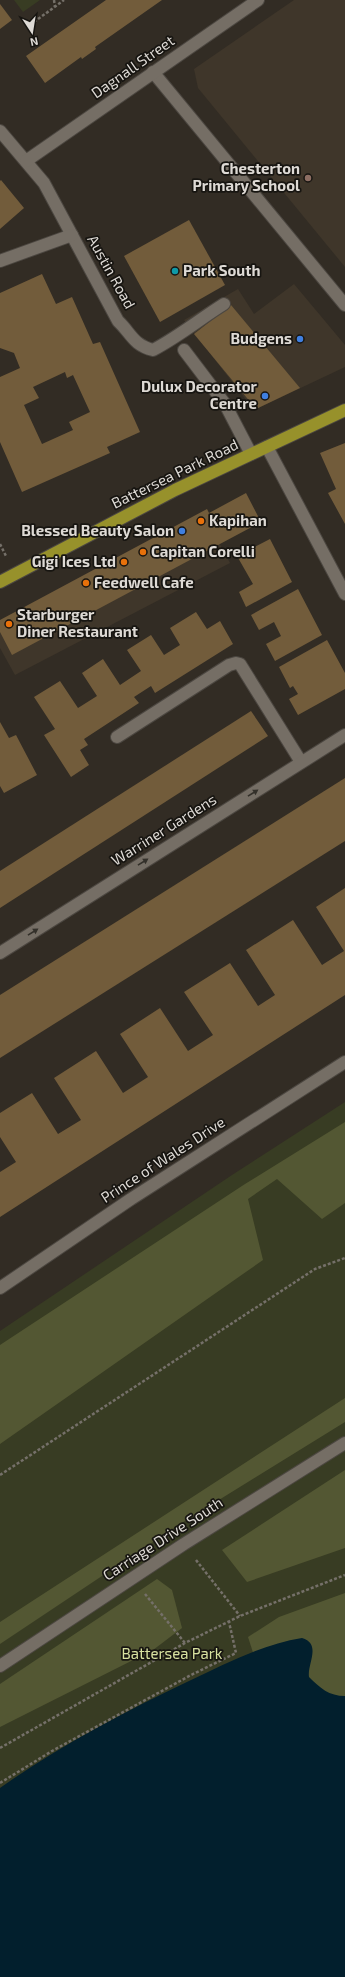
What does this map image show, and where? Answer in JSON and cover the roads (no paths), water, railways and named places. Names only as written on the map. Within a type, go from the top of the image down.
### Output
[{"type":"highway","name":"Battersea Park Road","points":[[0,582],[175,490],[345,410]]},
{"type":"street","name":"Dagnall Street","points":[[26,161],[258,0]]},
{"type":"street","points":[[153,72],[345,305]]},
{"type":"street","name":"Austin Road","points":[[0,131],[44,183],[118,321],[126,329],[132,339],[153,350],[175,339],[187,328],[224,304]]},
{"type":"street","points":[[0,261],[72,235]]},
{"type":"street","points":[[184,350],[225,404],[251,454]]},
{"type":"street","points":[[267,447],[345,594]]},
{"type":"street","points":[[117,737],[230,664],[236,663],[240,664],[301,762]]},
{"type":"street","name":"Warriner Gardens","points":[[0,953],[345,735]]},
{"type":"street","name":"Prince of Wales Drive","points":[[0,1288],[138,1195],[345,1062]]},
{"type":"street","name":"Carriage Drive South","points":[[0,1666],[184,1544],[345,1443]]},
{"type":"water","points":[[302,1638],[308,1641],[312,1650],[309,1677],[325,1691],[334,1695],[345,1696],[345,1977],[0,1977],[0,1788],[45,1758],[116,1717],[244,1655],[273,1645]]},
{"type":"place","name":"Chesterton Primary School","points":[[308,178]]},
{"type":"place","name":"Park South","points":[[175,271]]},
{"type":"place","name":"Budgens","points":[[300,339]]},
{"type":"place","name":"Dulux Decorator Centre","points":[[265,396]]},
{"type":"place","name":"Kapihan","points":[[201,521]]},
{"type":"place","name":"Blessed Beauty Salon","points":[[182,531]]},
{"type":"place","name":"Capitan Corelli","points":[[143,552]]},
{"type":"place","name":"Gigi Ices Ltd","points":[[124,562]]},
{"type":"place","name":"Feedwell Cafe","points":[[86,583]]},
{"type":"place","name":"Starburger Diner Restaurant","points":[[9,624]]},
{"type":"park label","name":"Battersea Park","points":[[172,1654]]}]
